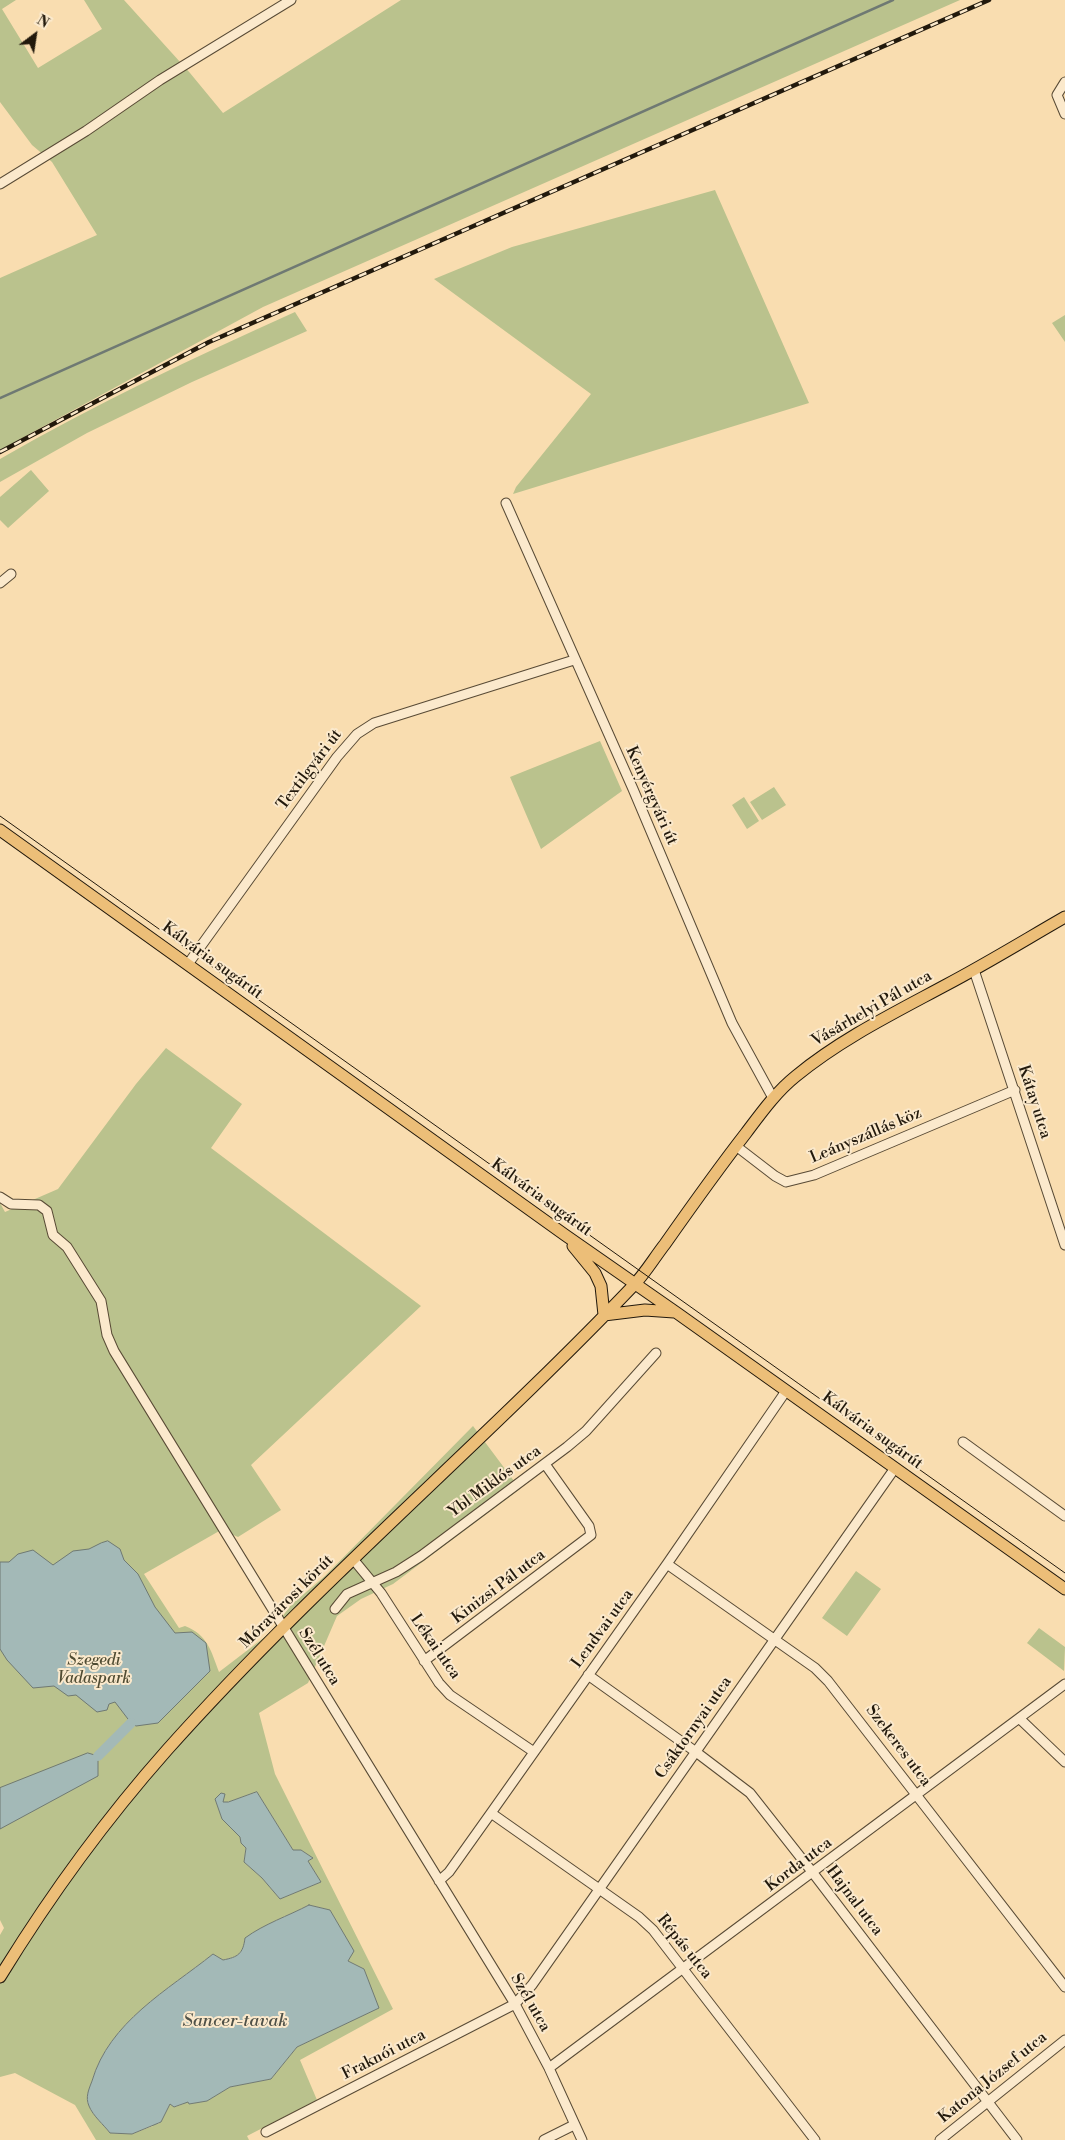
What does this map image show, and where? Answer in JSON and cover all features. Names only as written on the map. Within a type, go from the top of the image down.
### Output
[{"type":"main road","name":"Kálvária sugárút","points":[[0,830],[565,1235],[677,1312],[1065,1589]]},
{"type":"main road","name":"Vásárhelyi Pál utca","points":[[635,1284],[773,1098],[805,1069],[848,1038],[1065,918]]},
{"type":"main road","points":[[565,1235],[595,1273],[601,1286],[604,1315],[645,1310],[677,1312]]},
{"type":"main road","name":"Móravárosi körút","points":[[0,1977],[29,1930],[109,1819],[166,1751],[283,1628],[635,1284]]},
{"type":"street","points":[[0,184],[86,131],[160,80],[291,0]]},
{"type":"street","points":[[1065,82],[1057,95],[1065,114]]},
{"type":"street","name":"Kenyérgyári út","points":[[506,503],[574,660],[633,789],[732,1023],[773,1098]]},
{"type":"street","points":[[0,583],[11,574]]},
{"type":"street","name":"Textilgyári út","points":[[188,964],[346,744],[357,734],[374,723],[574,660]]},
{"type":"street","name":"Kátay utca","points":[[974,970],[1065,1245]]},
{"type":"street","name":"Leányszállás köz","points":[[736,1146],[786,1182],[814,1175],[1014,1090]]},
{"type":"street","name":"Szél utca","points":[[0,1197],[11,1204],[39,1205],[47,1211],[53,1235],[67,1247],[101,1301],[107,1335],[114,1351],[515,2004],[549,2068],[582,2140]]},
{"type":"street","name":"Ybl Miklós utca","points":[[335,1609],[347,1594],[396,1572],[421,1556],[586,1431],[656,1353]]},
{"type":"street","name":"Lendvai utca","points":[[439,1881],[449,1872],[491,1813],[667,1564],[786,1391]]},
{"type":"street","points":[[963,1442],[1065,1516]]},
{"type":"street","name":"Kinizsi Pál utca","points":[[424,1661],[591,1535],[589,1526],[544,1464]]},
{"type":"street","name":"Csáktornyai utca","points":[[515,2004],[532,1985],[895,1468]]},
{"type":"street","name":"Lékai utca","points":[[353,1559],[373,1582],[424,1661],[450,1695],[534,1752]]},
{"type":"street","name":"Szekeres utca","points":[[667,1564],[815,1668],[828,1681],[1065,1987]]},
{"type":"street","name":"Hajnal utca","points":[[588,1676],[696,1752],[750,1793],[1017,2140]]},
{"type":"street","name":"Korda utca","points":[[549,2068],[1065,1684]]},
{"type":"street","points":[[1020,1719],[1065,1762]]},
{"type":"street","name":"Répás utca","points":[[491,1813],[638,1917],[653,1930],[815,2140]]},
{"type":"street","name":"Fraknói utca","points":[[266,2132],[515,2004]]},
{"type":"street","name":"Katona József utca","points":[[940,2140],[1065,2040]]},
{"type":"street","points":[[544,2140],[574,2125]]},
{"type":"green space","points":[[0,0],[16,0],[2,9],[38,68],[102,29],[84,0],[124,0],[190,73],[223,113],[401,0],[960,0],[263,307],[0,450],[0,278],[97,235],[52,162],[32,145],[0,102]]},
{"type":"green space","points":[[715,190],[809,403],[513,494],[516,487],[591,394],[434,279],[512,247]]},
{"type":"green space","points":[[295,312],[307,331],[192,382],[87,433],[0,482],[0,459],[72,419],[146,382]]},
{"type":"green space","points":[[1065,315],[1065,342],[1052,323]]},
{"type":"green space","points":[[31,470],[49,491],[8,528],[0,520],[0,497]]},
{"type":"green space","points":[[600,741],[622,791],[541,849],[510,777]]},
{"type":"green space","points":[[774,787],[786,805],[762,820],[750,802]]},
{"type":"green space","points":[[744,797],[759,821],[747,829],[732,805]]},
{"type":"green space","name":"Szegedi Vadaspark","points":[[166,1048],[242,1104],[211,1148],[421,1306],[251,1465],[281,1510],[238,1537],[221,1530],[144,1574],[179,1628],[185,1626],[204,1639],[219,1672],[270,1633],[291,1605],[325,1576],[473,1426],[520,1489],[393,1584],[361,1599],[337,1616],[308,1683],[259,1713],[275,1774],[393,2009],[300,2060],[317,2100],[247,2136],[249,2140],[96,2140],[75,2105],[15,2073],[0,2077],[0,1935],[4,1928],[0,1920],[0,1203],[5,1212],[58,1189],[136,1084]],"holes":[[[257,1792],[293,1850],[301,1850],[313,1858],[308,1861],[321,1882],[280,1899],[262,1878],[244,1862],[246,1848],[241,1843],[240,1837],[222,1819],[215,1799],[221,1793],[224,1794],[222,1802],[228,1802]],[[309,1905],[330,1910],[353,1950],[348,1961],[364,1969],[378,2008],[297,2047],[271,2079],[230,2087],[207,2101],[189,2104],[175,2077],[144,2090],[141,2095],[146,2111],[137,2117],[141,2121],[148,2119],[153,2126],[132,2134],[110,2133],[91,2110],[87,2097],[100,2060],[112,2041],[126,2024],[159,1994],[213,1954],[223,1960],[236,1956],[243,1948],[246,1938],[268,1924]],[[172,2083],[183,2100],[183,2104],[175,2107],[170,2104],[161,2122],[158,2124],[155,2118],[161,2112],[151,2096],[153,2092]]]},
{"type":"green space","points":[[856,1571],[881,1589],[847,1636],[822,1618]]},
{"type":"green space","points":[[1039,1628],[1065,1647],[1064,1671],[1027,1643]]},
{"type":"water","points":[[108,1541],[120,1549],[124,1560],[138,1574],[155,1607],[175,1633],[192,1632],[206,1643],[210,1671],[158,1723],[136,1726],[131,1723],[115,1702],[109,1704],[107,1710],[97,1712],[76,1695],[68,1696],[54,1686],[33,1688],[7,1660],[0,1649],[0,1562],[9,1562],[18,1554],[33,1550],[53,1565],[73,1551],[89,1549]]},
{"type":"water","points":[[88,1753],[98,1756],[98,1776],[0,1829],[0,1788]]},
{"type":"water","points":[[257,1792],[293,1850],[301,1850],[313,1858],[308,1861],[321,1882],[280,1899],[262,1878],[244,1862],[246,1848],[241,1843],[240,1837],[222,1819],[215,1799],[221,1793],[225,1794],[223,1802],[228,1802]]},
{"type":"water","name":"Sancer-tavak","points":[[309,1905],[330,1910],[354,1951],[348,1961],[364,1969],[379,2008],[297,2047],[271,2079],[230,2087],[207,2101],[189,2104],[188,2102],[174,2107],[170,2104],[161,2122],[132,2134],[110,2133],[91,2110],[87,2096],[100,2060],[126,2024],[159,1994],[213,1954],[223,1960],[236,1956],[243,1948],[245,1938],[252,1933]]},
{"type":"waterway","points":[[0,398],[893,0]]},
{"type":"waterway","points":[[98,1756],[131,1723]]},
{"type":"tram line","points":[[0,816],[1065,1573]]},
{"type":"railway","points":[[0,452],[209,342],[989,0]]}]
